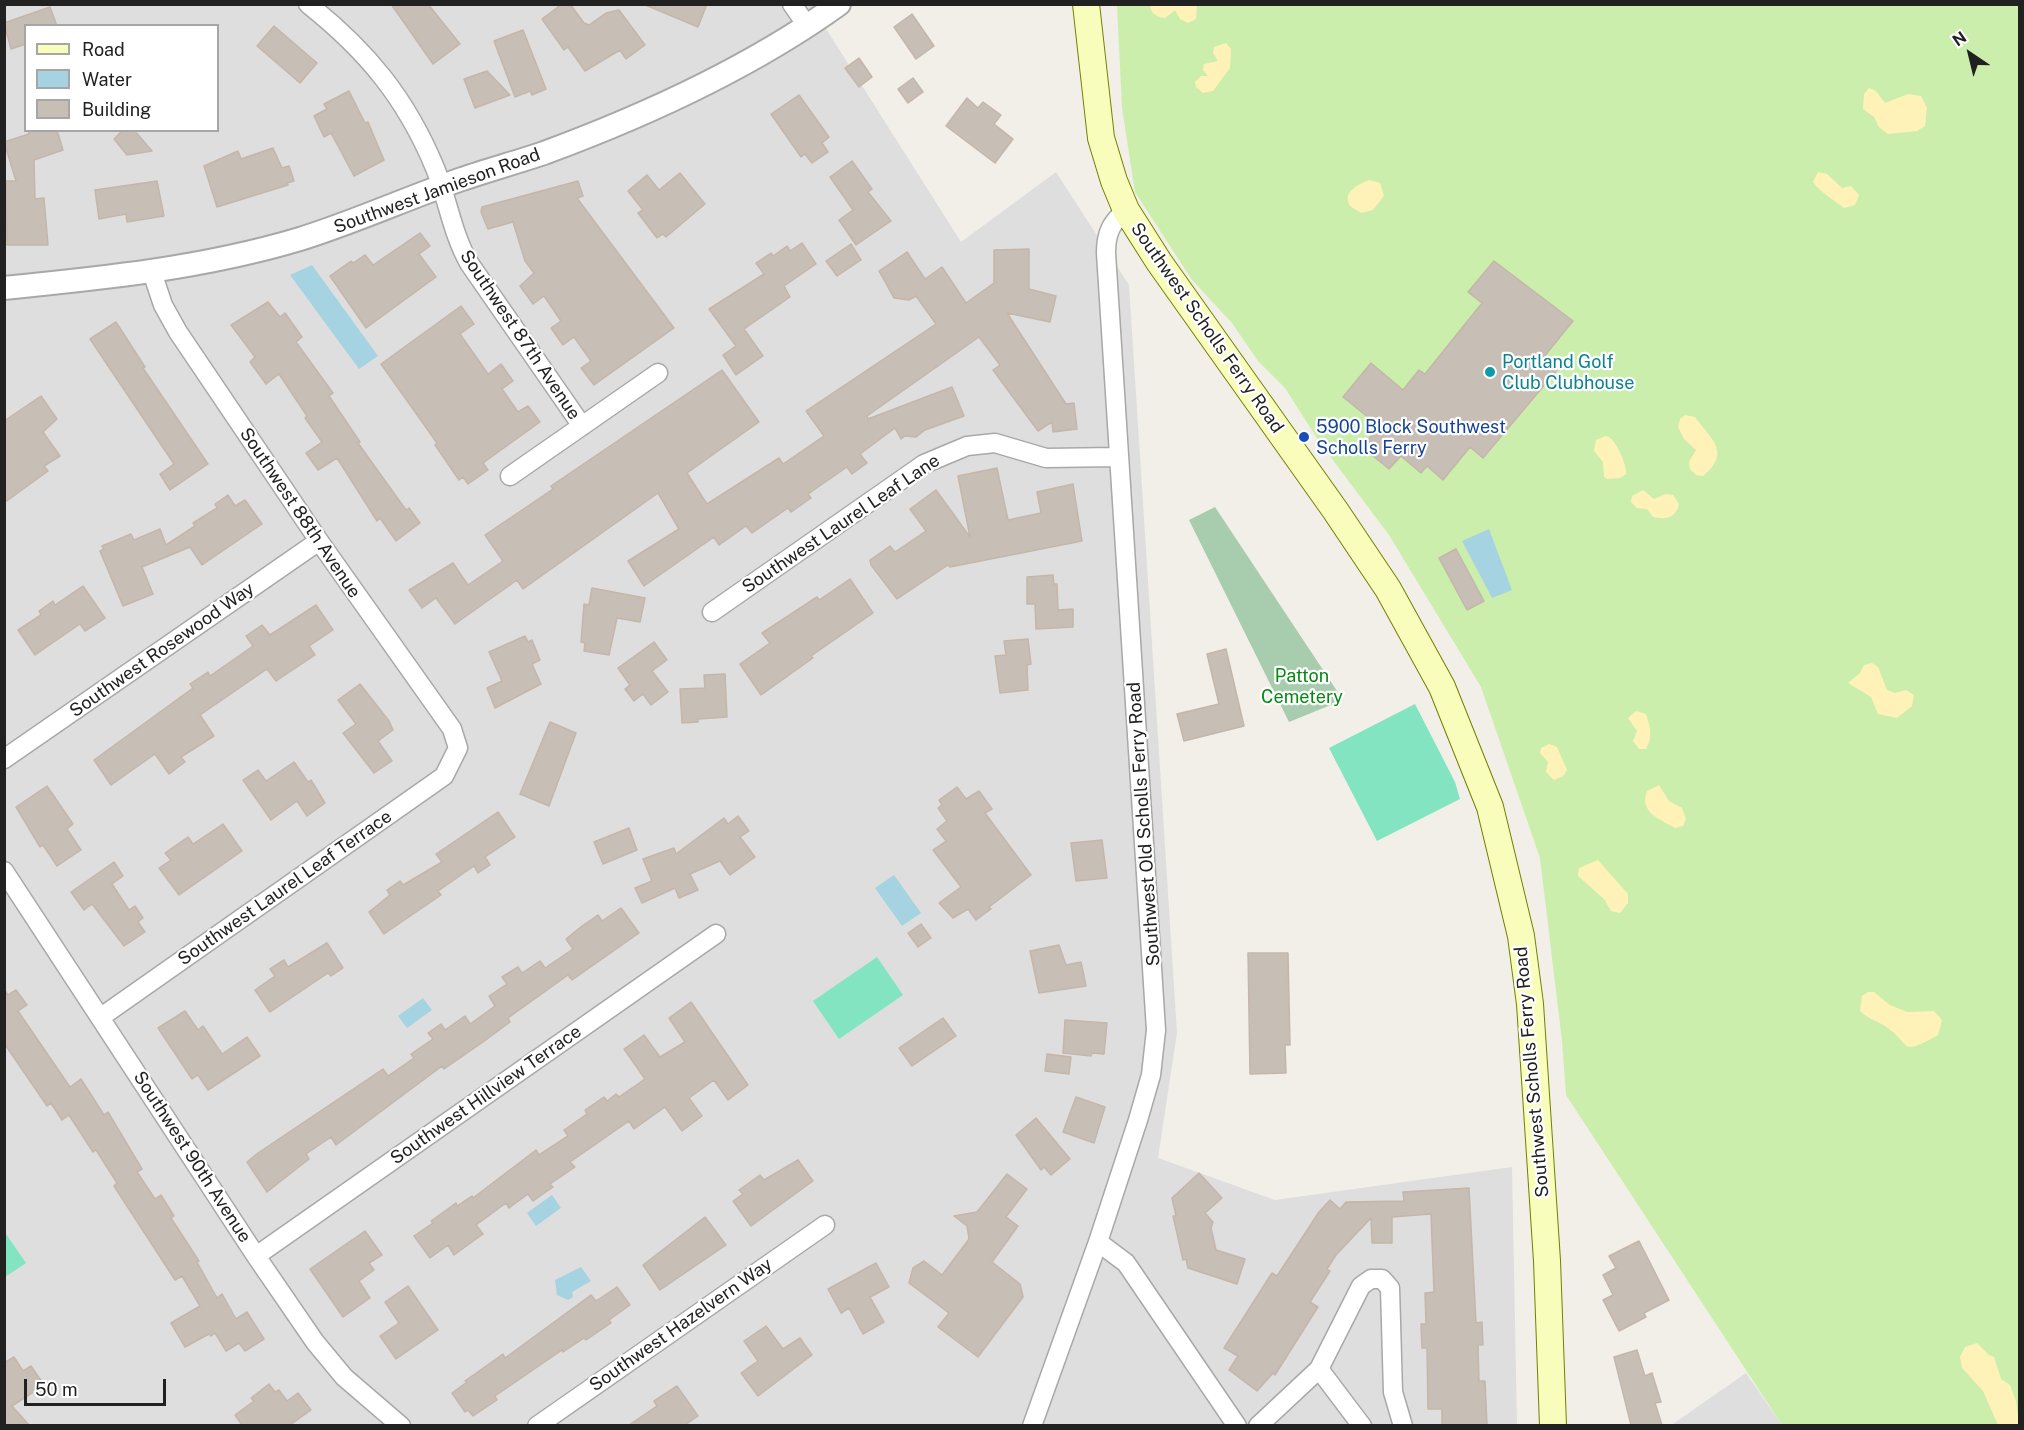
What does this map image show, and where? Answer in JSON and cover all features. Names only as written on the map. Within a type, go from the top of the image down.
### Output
[{"type":"main road","name":"Southwest Scholls Ferry Road","points":[[1086,4],[1101,138],[1110,171],[1126,210],[1159,262],[1389,590],[1442,687],[1490,807],[1521,936],[1530,1004],[1547,1261],[1553,1425]]},
{"type":"street","name":"Southwest 87th Avenue","points":[[308,4],[339,29],[385,78],[418,130],[441,186],[456,238],[468,263],[582,426]]},
{"type":"street","points":[[792,4],[808,27]]},
{"type":"street","name":"Southwest Jamieson Road","points":[[4,288],[152,272],[297,239],[597,132],[725,73],[808,27],[839,4]]},
{"type":"street","name":"Southwest Old Scholls Ferry Road","points":[[1032,1425],[1098,1242],[1151,1075],[1156,1030],[1106,240],[1114,221],[1126,210]]},
{"type":"street","name":"Southwest 88th Avenue","points":[[152,272],[163,305],[178,332],[319,541],[452,729],[458,748]]},
{"type":"street","name":"Southwest 87th Avenue","points":[[510,476],[658,373]]},
{"type":"street","name":"Southwest Laurel Leaf Lane","points":[[712,612],[924,464],[947,453],[967,446],[995,443],[1046,458],[1118,457]]},
{"type":"street","name":"Southwest Rosewood Way","points":[[4,759],[319,541]]},
{"type":"street","name":"Southwest Laurel Leaf Terrace","points":[[100,1017],[444,776],[458,748]]},
{"type":"street","name":"Southwest 90th Avenue","points":[[4,872],[315,1342],[344,1377],[401,1425]]},
{"type":"street","name":"Southwest Hillview Terrace","points":[[256,1256],[716,933]]},
{"type":"street","name":"Southwest Hazelvern Way","points":[[537,1425],[825,1225]]},
{"type":"street","points":[[1098,1242],[1126,1263],[1237,1425]]},
{"type":"street","points":[[1258,1425],[1319,1369],[1360,1286],[1371,1279],[1382,1279],[1390,1288],[1390,1368],[1393,1392],[1403,1425]]},
{"type":"street","points":[[1319,1369],[1362,1425]]},
{"type":"shaded area","points":[[5,5],[811,5],[961,242],[1056,172],[1129,285],[1177,1033],[1158,1158],[1275,1200],[1512,1167],[1517,1425],[5,1426]]},
{"type":"shaded area","points":[[1746,1373],[1782,1425],[1670,1426]]},
{"type":"green space","points":[[1117,5],[2019,5],[2019,1425],[1782,1425],[1566,1095],[1562,1041],[1540,858],[1481,687],[1389,535],[1320,443],[1285,388],[1258,361],[1232,323],[1192,280],[1135,192],[1122,108]]},
{"type":"green space","name":"Patton Cemetery","points":[[1215,507],[1343,700],[1289,722],[1189,520]]},
{"type":"green space","points":[[1415,704],[1455,782],[1460,799],[1377,841],[1329,748]]},
{"type":"green space","points":[[877,957],[903,995],[839,1039],[813,1001]]},
{"type":"green space","points":[[4,1231],[26,1263],[5,1277],[4,1277]]},
{"type":"sand","points":[[1150,5],[1197,5],[1196,19],[1188,23],[1180,19],[1175,10],[1165,18],[1159,17],[1153,13]]},
{"type":"sand","points":[[1226,43],[1231,49],[1230,68],[1213,91],[1203,93],[1196,87],[1195,82],[1201,76],[1208,76],[1203,70],[1204,64],[1218,61],[1213,53],[1214,47]]},
{"type":"sand","points":[[1869,88],[1876,91],[1885,103],[1908,94],[1921,96],[1927,108],[1925,126],[1917,131],[1888,134],[1879,127],[1874,117],[1863,109],[1864,94]]},
{"type":"sand","points":[[1818,172],[1827,174],[1842,188],[1851,186],[1859,195],[1855,205],[1844,208],[1820,189],[1813,182]]},
{"type":"sand","points":[[1369,180],[1380,183],[1384,196],[1373,210],[1361,213],[1350,206],[1348,197],[1352,190]]},
{"type":"sand","points":[[1685,415],[1695,417],[1716,445],[1716,459],[1703,476],[1696,475],[1690,469],[1689,462],[1696,450],[1684,439],[1678,427],[1680,419]]},
{"type":"sand","points":[[1606,436],[1617,447],[1623,459],[1626,474],[1620,478],[1607,479],[1604,477],[1603,462],[1594,451],[1596,440]]},
{"type":"sand","points":[[1643,490],[1654,499],[1666,494],[1673,495],[1679,504],[1678,509],[1670,517],[1653,517],[1647,509],[1637,508],[1631,502],[1632,496]]},
{"type":"sand","points":[[1872,663],[1878,667],[1887,690],[1895,693],[1906,690],[1914,695],[1912,706],[1897,718],[1878,714],[1871,697],[1848,683],[1860,673],[1864,665]]},
{"type":"sand","points":[[1636,711],[1646,714],[1649,723],[1650,735],[1646,749],[1639,749],[1633,741],[1637,731],[1628,718]]},
{"type":"sand","points":[[1549,744],[1557,747],[1567,770],[1563,776],[1554,780],[1546,772],[1548,762],[1540,753],[1541,748]]},
{"type":"sand","points":[[1659,785],[1669,801],[1682,808],[1686,819],[1683,826],[1675,828],[1648,810],[1645,799],[1647,791]]},
{"type":"sand","points":[[1598,860],[1628,894],[1628,903],[1620,913],[1611,911],[1604,899],[1578,876],[1579,868]]},
{"type":"sand","points":[[1868,992],[1874,992],[1890,1005],[1907,1012],[1934,1011],[1942,1020],[1938,1035],[1917,1046],[1907,1046],[1885,1026],[1860,1011],[1862,996]]},
{"type":"sand","points":[[1977,1343],[1994,1357],[2001,1379],[2010,1385],[2016,1401],[2019,1425],[1998,1425],[1983,1391],[1962,1368],[1960,1357],[1965,1347]]},
{"type":"water","points":[[312,265],[378,356],[359,369],[290,275]]},
{"type":"water","points":[[1489,529],[1512,590],[1492,598],[1462,541]]},
{"type":"water","points":[[894,875],[921,913],[902,926],[875,888]]},
{"type":"water","points":[[423,998],[432,1010],[407,1028],[398,1016]]},
{"type":"water","points":[[552,1195],[561,1208],[536,1226],[527,1213]]},
{"type":"water","points":[[581,1267],[591,1281],[572,1292],[573,1297],[568,1300],[557,1295],[555,1280]]},
{"type":"building","points":[[391,4],[428,4],[460,44],[433,64]]},
{"type":"building","points":[[562,4],[570,4],[584,23],[589,25],[606,13],[619,10],[645,45],[626,59],[620,50],[585,71],[568,47],[564,50],[542,19]]},
{"type":"building","points":[[643,4],[707,4],[698,27]]},
{"type":"building","points":[[50,7],[56,24],[24,24],[24,45],[11,49],[4,23]]},
{"type":"building","points":[[912,14],[934,46],[916,59],[894,27]]},
{"type":"building","points":[[274,26],[317,63],[300,83],[257,46]]},
{"type":"building","points":[[523,30],[546,89],[532,95],[530,91],[515,97],[494,41]]},
{"type":"building","points":[[859,58],[872,77],[859,87],[845,68]]},
{"type":"building","points":[[487,71],[510,95],[475,108],[464,79]]},
{"type":"building","points":[[913,78],[923,92],[908,103],[898,89]]},
{"type":"building","points":[[349,91],[365,123],[368,122],[384,160],[354,176],[331,133],[324,137],[314,116],[327,109],[324,104]]},
{"type":"building","points":[[799,95],[829,137],[822,143],[828,152],[812,163],[805,154],[801,157],[771,114]]},
{"type":"building","points":[[967,98],[978,108],[983,102],[1001,115],[994,124],[1013,139],[995,163],[946,126]]},
{"type":"building","points":[[28,132],[58,132],[63,150],[34,160],[35,199],[44,198],[48,245],[7,245],[6,181],[16,181],[4,142],[29,134]]},
{"type":"building","points":[[121,132],[136,132],[152,151],[127,155],[114,139]]},
{"type":"building","points":[[273,148],[282,168],[289,166],[294,181],[287,183],[288,185],[217,207],[204,166],[238,151],[241,159]]},
{"type":"building","points":[[852,161],[872,189],[868,192],[891,221],[856,245],[839,220],[853,210],[830,177]]},
{"type":"building","points":[[680,173],[705,204],[666,237],[663,234],[657,238],[638,213],[643,210],[628,191],[647,175],[659,190]]},
{"type":"building","points":[[157,181],[164,216],[127,222],[126,214],[99,219],[95,190]]},
{"type":"building","points":[[578,181],[583,196],[577,198],[674,328],[594,385],[581,368],[591,361],[574,337],[563,345],[551,328],[561,321],[544,296],[533,304],[520,286],[534,273],[525,261],[513,222],[488,229],[481,212],[482,207]]},
{"type":"building","points":[[420,233],[430,246],[419,254],[436,277],[366,328],[330,276],[351,261],[353,263],[365,255],[373,265]]},
{"type":"building","points":[[802,243],[816,264],[784,286],[790,297],[744,329],[763,356],[736,375],[723,355],[736,346],[709,309],[764,274],[756,263],[771,253],[773,256],[787,246],[790,251]]},
{"type":"building","points":[[851,244],[861,260],[837,276],[826,261]]},
{"type":"building","points":[[1029,249],[1029,289],[1056,296],[1050,322],[1007,313],[1066,404],[1074,403],[1077,429],[1053,432],[1052,422],[1038,431],[993,370],[1000,365],[979,337],[867,416],[868,419],[952,387],[964,416],[925,430],[916,437],[905,436],[901,439],[895,428],[860,454],[867,463],[852,474],[847,467],[808,494],[811,498],[791,512],[788,508],[752,533],[746,526],[719,545],[714,537],[644,586],[628,561],[679,529],[658,493],[523,589],[517,580],[455,624],[436,598],[422,608],[409,590],[453,563],[468,585],[503,561],[485,535],[553,489],[551,486],[722,370],[759,422],[687,473],[707,504],[779,458],[783,464],[824,436],[806,411],[936,324],[916,296],[909,300],[894,298],[879,271],[907,252],[925,279],[942,267],[966,303],[994,283],[994,250]]},
{"type":"building","name":"Portland Golf Club Clubhouse","points":[[1494,261],[1573,321],[1543,358],[1557,370],[1483,458],[1470,447],[1443,480],[1427,466],[1421,473],[1401,456],[1389,469],[1362,447],[1379,426],[1343,397],[1371,363],[1403,390],[1419,370],[1425,374],[1482,303],[1468,292]]},
{"type":"building","points":[[268,302],[280,317],[285,313],[302,337],[296,342],[333,393],[329,396],[360,442],[358,443],[406,510],[409,508],[420,523],[396,541],[380,518],[377,521],[337,458],[318,470],[306,453],[322,442],[305,418],[307,416],[279,374],[266,384],[250,362],[255,357],[231,325]]},
{"type":"building","points":[[461,306],[474,324],[460,334],[488,374],[501,364],[513,381],[502,389],[518,412],[528,406],[540,422],[483,463],[488,470],[468,484],[463,477],[459,480],[435,445],[437,443],[381,364]]},
{"type":"building","points":[[116,322],[145,367],[143,368],[208,464],[170,490],[160,474],[174,464],[90,339]]},
{"type":"building","points":[[41,396],[57,419],[43,432],[60,456],[44,466],[48,471],[4,503],[4,421]]},
{"type":"building","points":[[997,468],[1008,520],[1041,513],[1037,492],[1073,484],[1082,541],[950,567],[948,565],[897,599],[871,565],[870,560],[890,546],[895,552],[926,531],[910,509],[936,490],[970,537],[958,476]]},
{"type":"building","points":[[228,495],[235,506],[245,500],[262,524],[202,565],[190,547],[142,567],[153,594],[123,606],[100,551],[104,549],[102,546],[131,534],[134,540],[160,529],[166,545],[195,526],[193,523],[217,508],[215,504]]},
{"type":"building","points":[[1456,549],[1484,601],[1467,610],[1439,558]]},
{"type":"building","points":[[1053,575],[1054,584],[1057,584],[1058,610],[1073,609],[1073,627],[1036,629],[1035,604],[1027,604],[1027,577]]},
{"type":"building","points":[[850,579],[873,613],[811,656],[813,658],[761,695],[740,664],[770,643],[762,633],[817,597],[819,600]]},
{"type":"building","points":[[83,586],[105,618],[85,631],[80,624],[35,655],[18,630],[41,615],[39,611],[53,601],[55,605]]},
{"type":"building","points":[[592,588],[645,598],[640,622],[617,618],[609,655],[584,651],[585,643],[581,642],[584,604],[589,605]]},
{"type":"building","points":[[316,605],[333,630],[309,646],[315,655],[276,681],[267,669],[200,715],[214,736],[181,757],[185,762],[169,774],[155,754],[111,785],[94,760],[193,688],[190,684],[208,672],[210,676],[253,646],[246,636],[262,625],[270,635]]},
{"type":"building","points":[[525,636],[528,642],[532,640],[540,660],[532,664],[541,684],[495,708],[487,688],[502,681],[489,652]]},
{"type":"building","points":[[1028,639],[1031,664],[1027,665],[1028,690],[1000,693],[995,656],[1006,655],[1004,641]]},
{"type":"building","points":[[654,642],[667,660],[652,671],[668,692],[651,705],[643,694],[634,701],[625,689],[630,685],[618,668]]},
{"type":"building","points":[[1226,649],[1244,726],[1184,741],[1177,714],[1219,704],[1207,654]]},
{"type":"building","points":[[725,674],[727,717],[698,719],[698,722],[682,723],[680,689],[705,688],[704,675]]},
{"type":"building","points":[[360,684],[389,721],[393,730],[378,741],[392,761],[374,773],[343,733],[356,724],[338,700]]},
{"type":"building","points":[[550,722],[576,733],[549,806],[520,794]]},
{"type":"building","points":[[294,762],[308,782],[311,780],[325,803],[307,816],[297,801],[271,820],[243,780],[258,770],[266,781]]},
{"type":"building","points":[[47,786],[73,824],[67,829],[81,850],[57,866],[43,845],[40,847],[16,807]]},
{"type":"building","points":[[957,787],[966,799],[979,791],[992,809],[985,813],[1031,875],[989,907],[991,909],[976,920],[968,909],[953,918],[939,903],[961,887],[933,850],[946,841],[937,829],[947,821],[938,808],[942,805],[939,800]]},
{"type":"building","points":[[498,812],[515,837],[485,857],[490,865],[478,873],[474,866],[438,891],[441,895],[384,934],[369,912],[390,895],[387,890],[400,881],[403,885],[442,862],[436,854]]},
{"type":"building","points":[[738,816],[749,831],[740,837],[755,857],[730,875],[720,861],[690,874],[698,890],[679,898],[675,888],[642,903],[635,888],[652,881],[643,859],[674,848],[676,854],[724,818],[728,824]]},
{"type":"building","points":[[223,824],[242,851],[179,895],[159,868],[171,860],[165,853],[188,837],[193,844]]},
{"type":"building","points":[[629,828],[637,850],[603,864],[594,842]]},
{"type":"building","points":[[1102,840],[1107,878],[1076,881],[1071,843]]},
{"type":"building","points":[[114,862],[123,876],[112,884],[129,910],[135,906],[143,918],[138,922],[145,932],[124,946],[92,904],[84,910],[71,892]]},
{"type":"building","points":[[621,908],[639,933],[572,980],[568,975],[508,1018],[510,1022],[483,1042],[444,1069],[442,1066],[336,1145],[331,1137],[306,1154],[309,1159],[267,1192],[247,1162],[258,1153],[383,1069],[388,1076],[414,1058],[411,1054],[433,1039],[428,1033],[441,1024],[445,1030],[465,1016],[470,1024],[495,1006],[489,996],[507,984],[502,977],[518,967],[522,973],[540,961],[545,968],[573,949],[566,939],[582,926],[598,915],[602,921]]},
{"type":"building","points":[[921,924],[931,938],[918,947],[908,933]]},
{"type":"building","points":[[327,943],[343,968],[331,976],[328,973],[270,1012],[255,990],[275,976],[270,969],[284,960],[288,967]]},
{"type":"building","points":[[1059,945],[1066,965],[1081,962],[1086,986],[1039,993],[1030,951]]},
{"type":"building","points":[[1248,953],[1288,953],[1290,1045],[1285,1045],[1286,1073],[1250,1074]]},
{"type":"building","points":[[4,989],[8,995],[16,990],[27,1005],[18,1011],[70,1087],[81,1079],[104,1115],[108,1112],[142,1169],[137,1172],[155,1199],[161,1195],[174,1216],[171,1218],[199,1261],[197,1262],[217,1298],[222,1294],[236,1319],[247,1312],[264,1339],[245,1351],[239,1343],[226,1351],[215,1333],[185,1347],[171,1323],[200,1306],[182,1276],[175,1280],[114,1186],[117,1183],[96,1150],[93,1152],[69,1115],[62,1120],[51,1103],[47,1106],[4,1043]]},
{"type":"building","points":[[691,1002],[748,1085],[728,1100],[714,1080],[689,1098],[702,1116],[682,1131],[665,1107],[634,1129],[629,1121],[570,1162],[575,1167],[550,1184],[553,1187],[533,1201],[528,1194],[509,1208],[506,1203],[476,1225],[483,1234],[454,1255],[448,1245],[430,1258],[414,1236],[456,1203],[457,1206],[472,1196],[473,1198],[536,1150],[539,1155],[568,1136],[564,1130],[587,1114],[585,1110],[604,1097],[607,1101],[616,1094],[619,1097],[645,1079],[624,1049],[644,1035],[660,1057],[685,1042],[669,1018]]},
{"type":"building","points":[[185,1011],[198,1030],[203,1026],[222,1054],[247,1037],[260,1056],[208,1090],[198,1075],[192,1079],[158,1028]]},
{"type":"building","points":[[943,1018],[956,1036],[912,1066],[899,1048]]},
{"type":"building","points":[[1065,1020],[1107,1023],[1104,1054],[1092,1053],[1091,1056],[1063,1053]]},
{"type":"building","points":[[1047,1054],[1071,1057],[1069,1074],[1045,1071]]},
{"type":"building","points":[[1076,1097],[1105,1107],[1094,1143],[1063,1132]]},
{"type":"building","points":[[1036,1118],[1070,1159],[1051,1175],[1044,1167],[1041,1170],[1016,1135]]},
{"type":"building","points":[[798,1160],[813,1181],[751,1226],[733,1201],[743,1194],[739,1190],[760,1175],[764,1180]]},
{"type":"building","points":[[1199,1173],[1222,1198],[1205,1213],[1213,1222],[1211,1228],[1216,1250],[1245,1259],[1237,1284],[1188,1268],[1186,1259],[1183,1260],[1173,1216],[1176,1216],[1172,1198]]},
{"type":"building","points":[[1007,1174],[1027,1189],[1006,1217],[1018,1226],[992,1262],[1020,1284],[1023,1297],[978,1357],[938,1327],[949,1313],[909,1283],[913,1268],[924,1261],[942,1275],[969,1239],[967,1226],[954,1216],[977,1212]]},
{"type":"building","points":[[1469,1188],[1476,1323],[1482,1322],[1483,1345],[1478,1345],[1479,1381],[1485,1381],[1487,1425],[1442,1425],[1442,1409],[1428,1409],[1427,1348],[1422,1348],[1421,1324],[1426,1324],[1425,1293],[1434,1292],[1431,1214],[1392,1217],[1392,1243],[1372,1243],[1371,1218],[1336,1255],[1327,1269],[1330,1271],[1310,1302],[1318,1307],[1275,1375],[1273,1373],[1257,1391],[1229,1370],[1238,1356],[1224,1348],[1272,1273],[1277,1276],[1319,1212],[1330,1200],[1340,1209],[1346,1202],[1404,1201],[1403,1192]]},
{"type":"building","points":[[705,1217],[726,1245],[660,1290],[643,1265]]},
{"type":"building","points":[[365,1231],[382,1255],[369,1263],[374,1270],[359,1281],[370,1298],[343,1317],[310,1269]]},
{"type":"building","points":[[1639,1241],[1669,1300],[1644,1313],[1646,1317],[1619,1331],[1603,1300],[1613,1295],[1603,1275],[1616,1268],[1609,1256]]},
{"type":"building","points":[[876,1263],[889,1287],[870,1297],[884,1322],[863,1334],[849,1308],[841,1313],[828,1289]]},
{"type":"building","points":[[408,1286],[438,1330],[396,1359],[380,1336],[399,1323],[385,1302]]},
{"type":"building","points":[[617,1287],[630,1305],[609,1320],[611,1323],[586,1340],[584,1338],[563,1352],[562,1350],[495,1396],[497,1400],[473,1416],[468,1410],[465,1412],[452,1393],[467,1382],[465,1381],[503,1354],[505,1358],[591,1295],[596,1301]]},
{"type":"building","points":[[766,1326],[783,1349],[800,1338],[812,1355],[758,1396],[741,1373],[758,1361],[744,1341]]},
{"type":"building","points":[[1637,1350],[1645,1376],[1652,1373],[1661,1402],[1655,1403],[1662,1425],[1631,1425],[1614,1357]]},
{"type":"building","points":[[14,1357],[23,1371],[31,1366],[44,1385],[12,1406],[29,1425],[4,1425],[4,1363]]},
{"type":"building","points":[[269,1384],[275,1392],[279,1390],[287,1401],[298,1393],[311,1410],[290,1425],[242,1425],[235,1415],[254,1401],[251,1398]]},
{"type":"building","points":[[677,1386],[698,1416],[685,1425],[629,1425],[657,1406],[654,1401]]},
{"type":"place","name":"Portland Golf Club Clubhouse","points":[[1490,372]]},
{"type":"place","name":"5900 Block Southwest Scholls Ferry","points":[[1304,437]]}]
